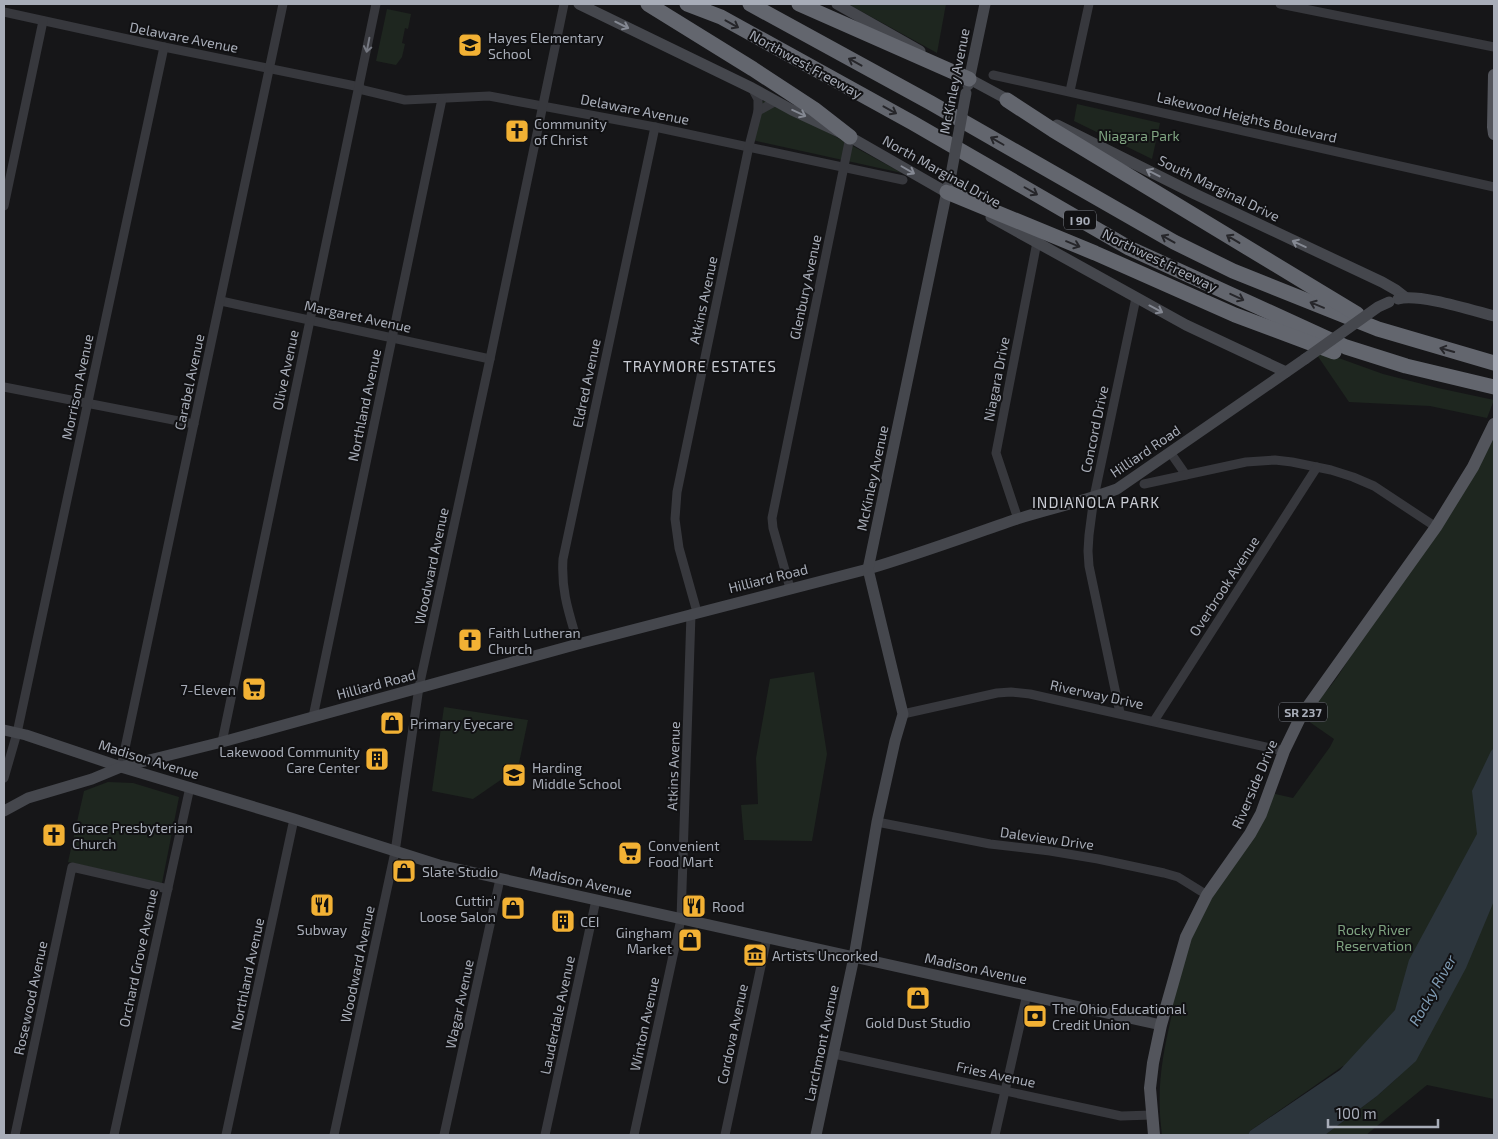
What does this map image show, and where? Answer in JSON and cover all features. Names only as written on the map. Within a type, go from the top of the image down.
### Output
[{"type":"highway","points":[[648,4],[814,108],[850,137]]},
{"type":"highway","name":"Northwest Freeway","points":[[687,4],[721,18],[904,118],[1129,248],[1346,347],[1406,366],[1494,388]]},
{"type":"highway","name":"Northwest Freeway","points":[[750,4],[931,103],[1174,242],[1233,271],[1378,330],[1494,363]]},
{"type":"highway","points":[[798,4],[968,86]]},
{"type":"highway","points":[[1007,100],[1069,140],[1348,307],[1378,330]]},
{"type":"highway","points":[[948,186],[1235,315],[1343,355],[1397,372],[1448,382],[1494,388]]},
{"type":"main road","name":"North Marginal Drive","points":[[579,4],[948,186],[1037,242],[1136,298],[1186,325],[1286,372]]},
{"type":"main road","name":"South Marginal Drive","points":[[837,4],[968,86],[1007,100],[1195,194],[1382,282],[1405,297]]},
{"type":"main road","name":"McKinley Avenue","points":[[903,714],[868,569],[985,4]]},
{"type":"main road","points":[[1494,75],[1494,134]]},
{"type":"main road","name":"Hilliard Road","points":[[4,811],[28,798],[92,779],[121,767],[222,742],[694,613],[868,569],[1018,519],[1116,489],[1389,302],[1405,297],[1419,298],[1494,316]]},
{"type":"main road","name":"Riverside Drive","points":[[1154,1135],[1150,1088],[1161,1025],[1186,936],[1207,895],[1250,834],[1264,806],[1284,751],[1301,716],[1436,527],[1473,467],[1494,424]]},
{"type":"main road","points":[[854,957],[877,822],[903,714]]},
{"type":"main road","name":"Madison Avenue","points":[[4,730],[439,865],[1161,1025]]},
{"type":"main road","name":"Larchmont Avenue","points":[[816,1135],[854,957]]},
{"type":"street","name":"Carabel Avenue","points":[[121,767],[283,4]]},
{"type":"street","name":"Olive Avenue","points":[[222,742],[376,4]]},
{"type":"street","name":"Woodward Avenue","points":[[334,1135],[395,852],[419,687],[564,4]]},
{"type":"street","points":[[1070,91],[1089,4]]},
{"type":"street","points":[[1280,4],[1494,47]]},
{"type":"street","name":"Delaware Avenue","points":[[4,12],[270,68],[405,100],[489,96],[749,146],[903,180]]},
{"type":"street","points":[[4,206],[43,21]]},
{"type":"street","name":"Morrison Avenue","points":[[4,778],[17,733],[164,47]]},
{"type":"street","name":"Lakewood Heights Boulevard","points":[[993,75],[1494,187]]},
{"type":"street","name":"Atkins Avenue","points":[[681,919],[694,613],[678,548],[675,519],[677,492],[749,146],[758,111],[758,99],[752,88]]},
{"type":"street","name":"Northland Avenue","points":[[313,717],[442,99]]},
{"type":"street","points":[[758,111],[776,101]]},
{"type":"street","name":"Eldred Avenue","points":[[578,644],[562,585],[563,559],[655,127]]},
{"type":"street","name":"Glenbury Avenue","points":[[790,588],[773,528],[772,518],[850,137]]},
{"type":"street","name":"Niagara Drive","points":[[1018,519],[996,453],[1037,242]]},
{"type":"street","name":"Concord Drive","points":[[1120,713],[1088,551],[1094,497],[1136,298]]},
{"type":"street","name":"Margaret Avenue","points":[[221,301],[490,359]]},
{"type":"street","points":[[4,387],[194,424]]},
{"type":"street","points":[[1170,452],[1186,475]]},
{"type":"street","points":[[1144,484],[1246,462],[1276,460],[1353,476],[1374,486],[1436,527]]},
{"type":"street","name":"Overbrook Avenue","points":[[1154,721],[1317,467]]},
{"type":"street","name":"Riverway Drive","points":[[903,714],[997,693],[1011,692],[1030,694],[1120,713],[1284,751]]},
{"type":"street","name":"Orchard Grove Avenue","points":[[114,1135],[190,787]]},
{"type":"street","name":"Northland Avenue","points":[[226,1135],[294,819]]},
{"type":"street","name":"Daleview Drive","points":[[877,822],[990,844],[1098,859],[1164,873],[1178,878],[1207,895]]},
{"type":"street","name":"Rosewood Avenue","points":[[15,1135],[72,867],[168,888]]},
{"type":"street","name":"Wagar Avenue","points":[[444,1135],[500,879]]},
{"type":"street","name":"Lauderdale Avenue","points":[[545,1135],[596,900]]},
{"type":"street","name":"Winton Avenue","points":[[634,1135],[681,919]]},
{"type":"street","name":"Cordova Avenue","points":[[724,1135],[767,938]]},
{"type":"street","points":[[995,1135],[1027,994]]},
{"type":"street","name":"Fries Avenue","points":[[834,1054],[1121,1116],[1152,1115]]},
{"type":"green space","points":[[848,4],[946,4],[937,53]]},
{"type":"green space","points":[[387,9],[411,14],[408,29],[405,28],[402,43],[405,44],[402,57],[396,65],[376,61]]},
{"type":"green space","points":[[767,99],[902,173],[752,140],[760,103]]},
{"type":"green space","name":"Niagara Park","points":[[1077,104],[1160,123],[1152,159],[1074,121]]},
{"type":"green space","points":[[1322,352],[1383,374],[1494,400],[1487,418],[1430,406],[1349,402],[1317,355]]},
{"type":"green space","name":"Rocky River Reservation","points":[[1494,425],[1494,1099],[1427,1085],[1366,1135],[1325,1135],[1377,1096],[1397,1078],[1343,1066],[1250,1131],[1248,1135],[1162,1135],[1160,1119],[1161,1074],[1172,1014],[1165,1012],[1183,948],[1271,793],[1293,798],[1330,747],[1334,739],[1301,716],[1329,688],[1338,676],[1470,470]]},
{"type":"green space","points":[[814,672],[827,754],[812,841],[744,840],[741,805],[758,804],[756,758],[770,679]]},
{"type":"green space","points":[[444,707],[528,720],[518,768],[473,799],[432,791]]},
{"type":"green space","points":[[108,782],[133,783],[179,797],[162,883],[68,862],[84,791]]},
{"type":"water","name":"Rocky River","points":[[1494,748],[1494,901],[1466,968],[1416,1061],[1377,1096],[1325,1135],[1248,1135],[1250,1131],[1340,1070],[1395,1010],[1409,960],[1477,834],[1472,791]]},
{"type":"place","name":"Hayes Elementary School","points":[[470,45]]},
{"type":"place","name":"Community of Christ","points":[[517,131]]},
{"type":"place","name":"Faith Lutheran Church","points":[[470,640]]},
{"type":"place","name":"7-Eleven","points":[[254,689]]},
{"type":"place","name":"Primary Eyecare","points":[[392,723]]},
{"type":"place","name":"Lakewood Community Care Center","points":[[377,759]]},
{"type":"place","name":"Harding Middle School","points":[[514,775]]},
{"type":"place","name":"Grace Presbyterian Church","points":[[54,835]]},
{"type":"place","name":"Convenient Food Mart","points":[[630,853]]},
{"type":"place","name":"Slate Studio","points":[[404,871]]},
{"type":"place","name":"Subway","points":[[322,905]]},
{"type":"place","name":"Rood","points":[[694,906]]},
{"type":"place","name":"Cuttin' Loose Salon","points":[[513,908]]},
{"type":"place","name":"CEI","points":[[563,921]]},
{"type":"place","name":"Gingham Market","points":[[690,940]]},
{"type":"place","name":"Artists Uncorked","points":[[755,955]]},
{"type":"place","name":"Gold Dust Studio","points":[[918,998]]},
{"type":"place","name":"The Ohio Educational Credit Union","points":[[1035,1016]]},
{"type":"district","name":"TRAYMORE ESTATES","points":[[700,366]]},
{"type":"district","name":"INDIANOLA PARK","points":[[1096,502]]}]
